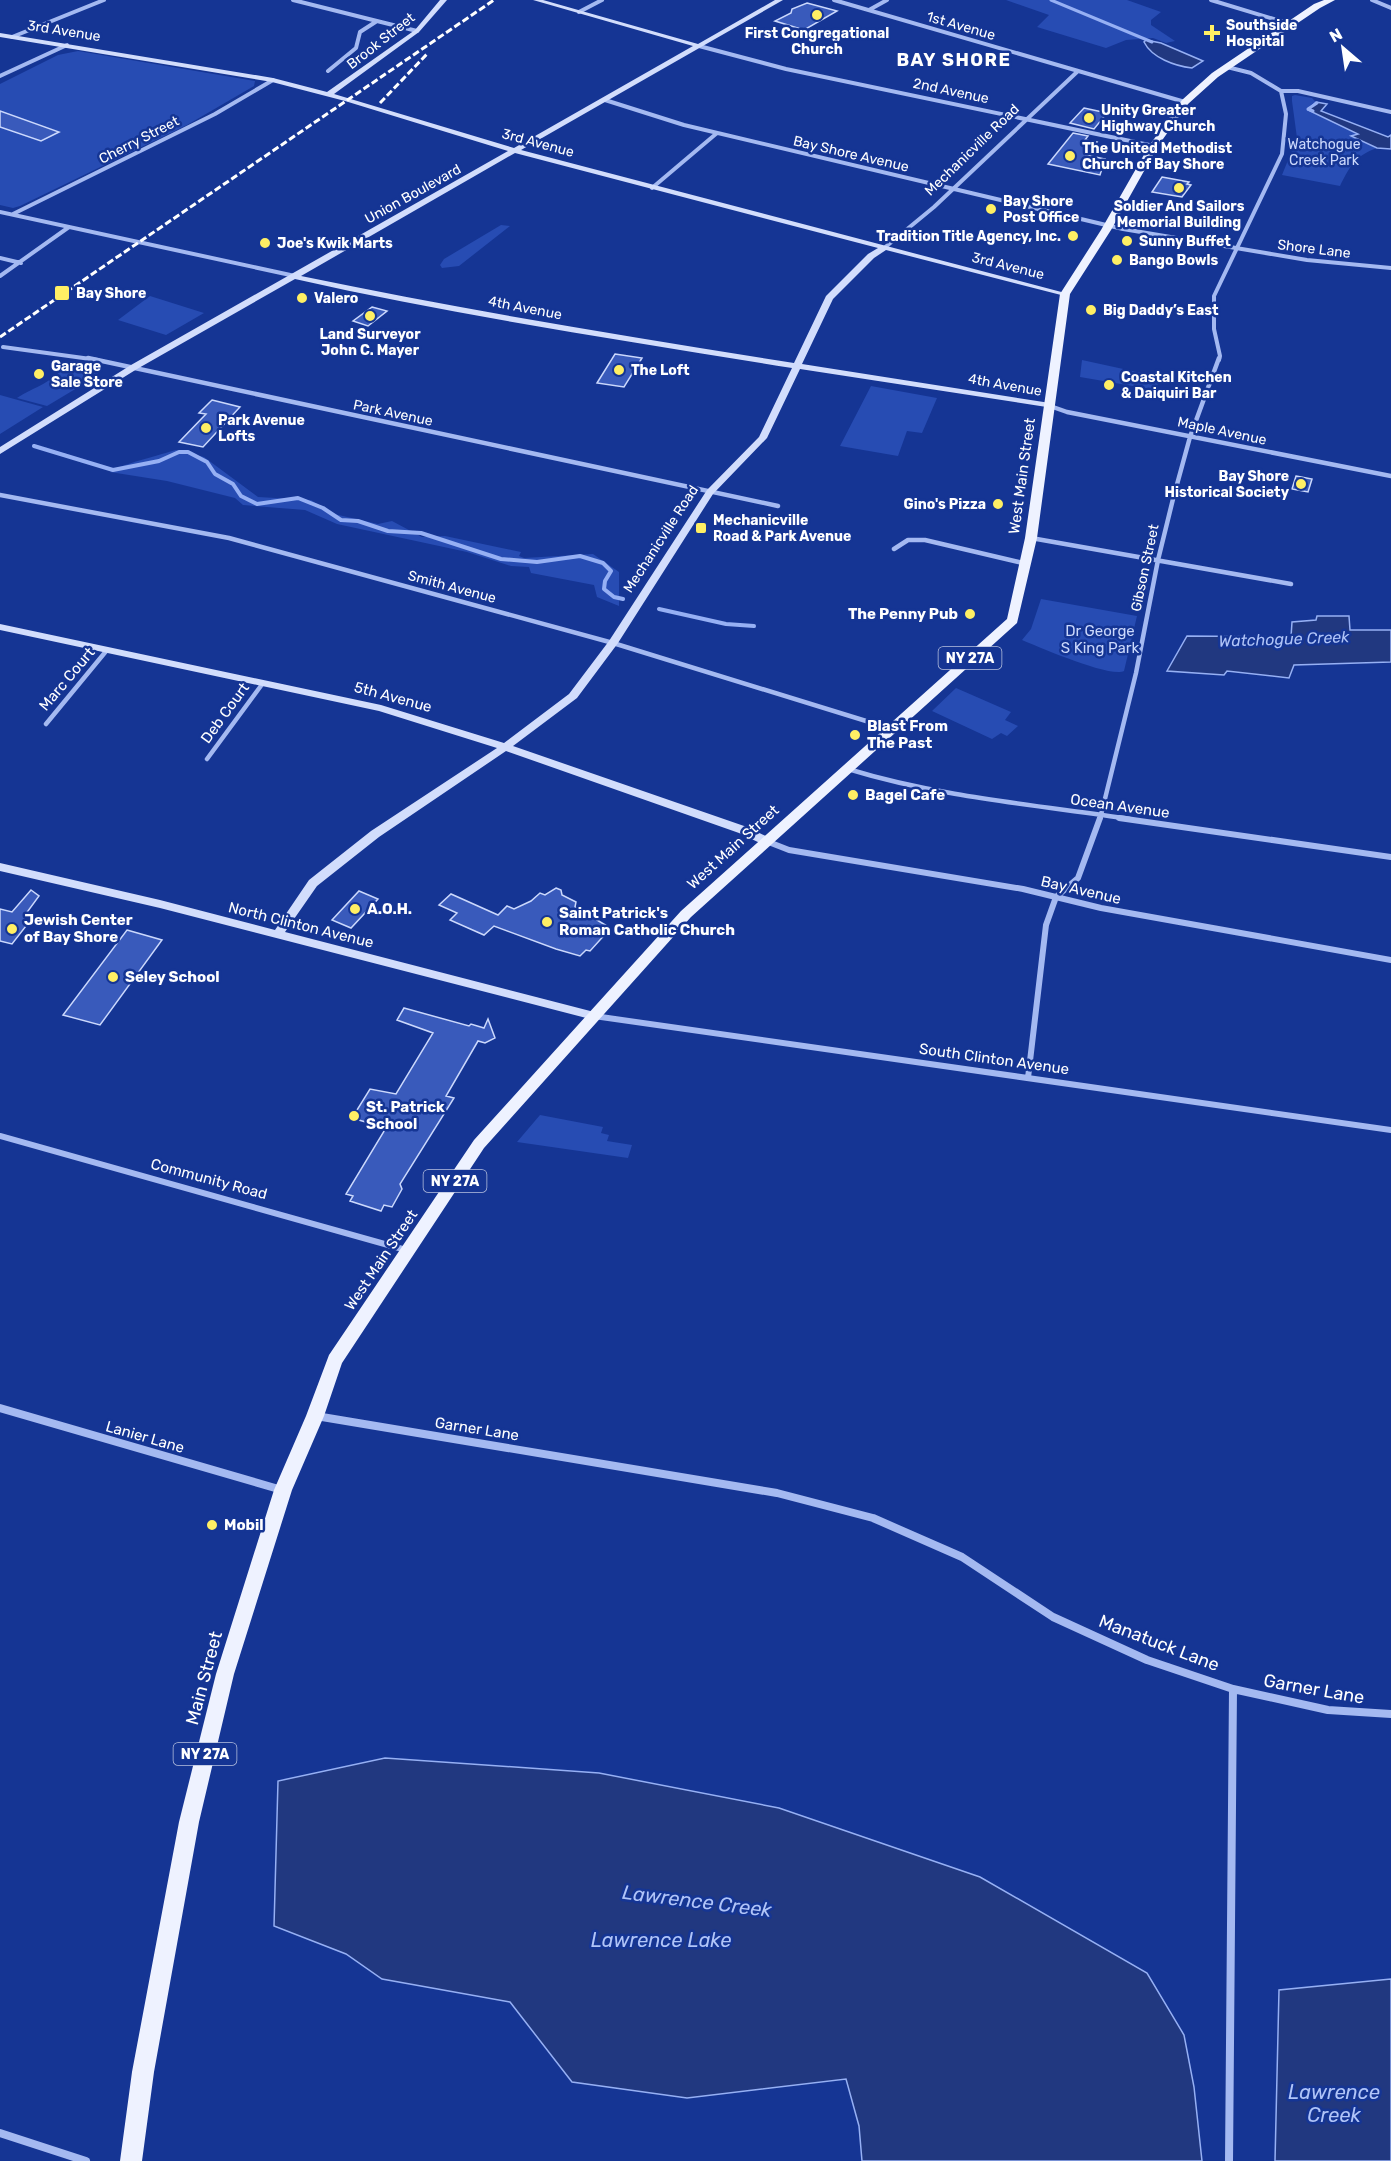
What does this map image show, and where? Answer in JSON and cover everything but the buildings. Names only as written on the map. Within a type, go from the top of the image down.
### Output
[{"type":"main road","name":"Brook Street","points":[[328,95],[417,31],[444,0]]},
{"type":"main road","name":"2nd Avenue","points":[[536,0],[699,46]]},
{"type":"main road","name":"Union Boulevard","points":[[0,452],[134,367],[780,0]]},
{"type":"main road","name":"NY 27A","points":[[1050,406],[1065,294],[1109,225],[1154,146],[1185,102],[1227,67],[1290,24],[1331,0]]},
{"type":"main road","name":"3rd Avenue","points":[[0,35],[273,80],[652,188],[1065,294]]},
{"type":"main road","name":"Mechanicville Road","points":[[277,935],[313,883],[375,834],[505,747],[573,696],[613,643],[636,603],[710,492],[763,438],[829,298],[871,256],[883,249]]},
{"type":"main road","name":"4th Avenue","points":[[296,277],[414,302],[570,330],[1050,406]]},
{"type":"main road","name":"West Main Street","points":[[334,1360],[410,1251],[479,1144],[686,914],[1013,620],[1027,564],[1050,406]]},
{"type":"main road","name":"5th Avenue","points":[[0,627],[381,708],[505,747],[743,830],[766,841]]},
{"type":"main road","name":"North Clinton Avenue","points":[[0,867],[594,1016]]},
{"type":"main road","name":"Main Street","points":[[131,2161],[143,2072],[189,1822],[225,1674],[283,1490],[315,1416],[334,1360]]},
{"type":"street","points":[[12,37],[104,0]]},
{"type":"street","points":[[293,0],[417,31]]},
{"type":"street","points":[[579,12],[602,0]]},
{"type":"street","name":"1st Avenue","points":[[834,0],[1185,102]]},
{"type":"street","points":[[869,10],[887,0]]},
{"type":"street","points":[[1211,0],[1290,24]]},
{"type":"street","points":[[1372,0],[1391,8]]},
{"type":"street","points":[[328,71],[356,48],[360,32],[377,21]]},
{"type":"street","points":[[1,75],[68,45]]},
{"type":"street","name":"2nd Avenue","points":[[699,46],[786,69],[1154,146]]},
{"type":"street","points":[[1227,67],[1251,74],[1281,91],[1298,91],[1391,112]]},
{"type":"street","name":"Mechanicville Road","points":[[883,249],[954,189],[1024,119],[1078,71]]},
{"type":"street","name":"Cherry Street","points":[[13,215],[215,114],[273,80]]},
{"type":"street","name":"Gibson Street","points":[[1028,1078],[1046,925],[1056,897],[1078,878],[1101,815],[1136,672],[1158,560],[1190,436],[1220,356],[1214,329],[1214,296],[1282,154],[1286,128],[1285,98],[1281,91]]},
{"type":"street","name":"Bay Shore Avenue","points":[[605,100],[684,126],[1109,225],[1235,249]]},
{"type":"street","points":[[652,188],[717,133]]},
{"type":"street","name":"4th Avenue","points":[[0,212],[296,277]]},
{"type":"street","points":[[0,276],[69,227]]},
{"type":"street","name":"Shore Lane","points":[[1235,249],[1306,260],[1391,268]]},
{"type":"street","points":[[0,258],[21,263]]},
{"type":"street","name":"Park Avenue","points":[[3,347],[134,367],[184,381],[777,506]]},
{"type":"street","name":"Maple Avenue","points":[[1050,406],[1067,412],[1391,476]]},
{"type":"street","name":"Smith Avenue","points":[[0,495],[229,538],[613,643],[892,729]]},
{"type":"street","points":[[1031,538],[1291,584]]},
{"type":"street","points":[[894,549],[900,543],[911,539],[925,540],[1027,564]]},
{"type":"street","name":"Marc Court","points":[[46,724],[106,651]]},
{"type":"street","name":"Deb Court","points":[[207,759],[262,683]]},
{"type":"street","name":"Ocean Avenue","points":[[849,769],[884,780],[950,793],[1391,856]]},
{"type":"street","name":"Bay Avenue","points":[[766,841],[789,850],[1023,889],[1101,908],[1391,960]]},
{"type":"street","name":"South Clinton Avenue","points":[[594,1016],[1391,1130]]},
{"type":"street","name":"Community Road","points":[[0,1137],[273,1211],[410,1251]]},
{"type":"street","name":"Lanier Lane","points":[[0,1408],[283,1490]]},
{"type":"street","name":"Garner Lane","points":[[315,1416],[636,1470]]},
{"type":"street","name":"Manatuck Lane","points":[[636,1470],[788,1495],[873,1518],[962,1557],[1053,1617],[1147,1660],[1233,1689],[1229,2161]]},
{"type":"street","name":"Garner Lane","points":[[1233,1689],[1328,1710],[1391,1714]]},
{"type":"street","points":[[0,2133],[86,2161]]},
{"type":"green space","points":[[1006,0],[1127,0],[1161,12],[1151,20],[1151,25],[1175,41],[1166,43],[1153,38],[1126,40],[1106,48],[1037,27],[1049,15]]},
{"type":"green space","points":[[78,51],[255,81],[254,86],[187,125],[20,206],[13,208],[0,205],[0,84],[58,55]]},
{"type":"green space","name":"Watchogue Creek Park","points":[[1292,96],[1312,98],[1317,103],[1309,110],[1359,134],[1352,137],[1377,148],[1363,154],[1354,162],[1340,186],[1282,175],[1297,138],[1292,101]]},
{"type":"green space","points":[[501,225],[510,226],[459,266],[442,268],[440,265],[444,259]]},
{"type":"green space","points":[[150,296],[204,313],[166,335],[118,320]]},
{"type":"green space","points":[[1082,360],[1160,377],[1156,390],[1080,377]]},
{"type":"green space","points":[[65,364],[91,367],[98,373],[97,376],[47,406],[17,398],[50,380]]},
{"type":"green space","points":[[871,386],[937,398],[922,433],[907,431],[898,456],[840,446]]},
{"type":"green space","points":[[0,395],[43,407],[0,434]]},
{"type":"green space","points":[[176,450],[204,457],[258,497],[311,500],[334,514],[378,524],[392,521],[422,537],[445,536],[521,552],[519,556],[524,558],[593,554],[619,572],[619,606],[597,597],[594,585],[531,573],[529,567],[511,566],[467,552],[337,524],[305,510],[243,505],[235,498],[167,481],[110,472],[130,463]]},
{"type":"green space","name":"Dr George S King Park","points":[[1041,599],[1137,616],[1124,671],[1116,672],[1090,666],[1022,640],[1031,629]]},
{"type":"green space","points":[[956,688],[1011,712],[1005,720],[1018,726],[1007,736],[1001,733],[992,739],[932,711]]},
{"type":"green space","points":[[540,1115],[603,1127],[601,1133],[609,1135],[607,1141],[632,1145],[628,1158],[517,1142]]},
{"type":"water","points":[[1146,40],[1161,43],[1203,61],[1192,68],[1171,63],[1152,53],[1144,42]]},
{"type":"water","points":[[1316,102],[1327,104],[1321,111],[1388,137],[1391,135],[1391,149],[1377,148],[1351,136],[1358,134],[1308,110]]},
{"type":"water","points":[[1317,616],[1349,616],[1350,630],[1391,630],[1391,662],[1294,665],[1289,678],[1227,671],[1224,675],[1167,671],[1187,636],[1291,637],[1292,622],[1316,620]]},
{"type":"water","name":"Lawrence Lake","points":[[385,1758],[599,1773],[779,1808],[980,1877],[1147,1973],[1184,2035],[1194,2087],[1202,2161],[862,2161],[859,2126],[846,2079],[687,2098],[572,2082],[510,2002],[382,1979],[346,1954],[274,1926],[278,1781]]},
{"type":"water","name":"Lawrence Creek","points":[[1391,1979],[1391,2161],[1275,2161],[1279,1990]]},
{"type":"waterway","points":[[1051,0],[1152,42]]},
{"type":"waterway","points":[[1313,111],[1308,109],[1317,103]]},
{"type":"waterway","name":"Watchogue Creek","points":[[34,446],[113,470],[159,461],[179,452],[188,452],[207,462],[215,474],[233,484],[241,496],[257,504],[298,498],[323,508],[341,520],[358,521],[388,531],[421,533],[501,559],[537,562],[580,556],[603,563],[611,571],[605,581],[604,589],[614,597],[623,599]]},
{"type":"waterway","name":"Watchogue Creek","points":[[659,609],[726,624],[754,626]]},
{"type":"railway","points":[[0,337],[494,0]]},
{"type":"railway","points":[[380,103],[427,54]]},
{"type":"place","name":"First Congregational Church","points":[[817,15]]},
{"type":"place","name":"Southside Hospital","points":[[1212,33]]},
{"type":"place","name":"Unity Greater Highway Church","points":[[1089,118]]},
{"type":"place","name":"The United Methodist Church of Bay Shore","points":[[1070,156]]},
{"type":"place","name":"Soldier And Sailors Memorial Building","points":[[1179,188]]},
{"type":"place","name":"Bay Shore Post Office","points":[[991,209]]},
{"type":"place","name":"Tradition Title Agency, Inc.","points":[[1073,236]]},
{"type":"place","name":"Sunny Buffet","points":[[1127,241]]},
{"type":"place","name":"Joe's Kwik Marts","points":[[265,243]]},
{"type":"place","name":"Bango Bowls","points":[[1117,260]]},
{"type":"place","name":"Bay Shore","points":[[62,293]]},
{"type":"place","name":"Valero","points":[[302,298]]},
{"type":"place","name":"Big Daddy’s East","points":[[1091,310]]},
{"type":"place","name":"Land Surveyor John C. Mayer","points":[[370,316]]},
{"type":"place","name":"The Loft","points":[[619,370]]},
{"type":"place","name":"Garage Sale Store","points":[[39,374]]},
{"type":"place","name":"Coastal Kitchen & Daiquiri Bar","points":[[1109,385]]},
{"type":"place","name":"Park Avenue Lofts","points":[[206,428]]},
{"type":"place","name":"Bay Shore Historical Society","points":[[1301,484]]},
{"type":"place","name":"Gino's Pizza","points":[[998,504]]},
{"type":"place","name":"Mechanicville Road & Park Avenue","points":[[701,528]]},
{"type":"place","name":"The Penny Pub","points":[[970,614]]},
{"type":"place","name":"Blast From The Past","points":[[855,735]]},
{"type":"place","name":"Bagel Cafe","points":[[853,795]]},
{"type":"place","name":"A.O.H.","points":[[355,909]]},
{"type":"place","name":"Saint Patrick's Roman Catholic Church","points":[[547,922]]},
{"type":"place","name":"Jewish Center of Bay Shore","points":[[12,929]]},
{"type":"place","name":"Seley School","points":[[113,977]]},
{"type":"place","name":"St. Patrick School","points":[[354,1116]]},
{"type":"place","name":"Mobil","points":[[212,1525]]},
{"type":"district","name":"BAY SHORE","points":[[954,60]]}]
